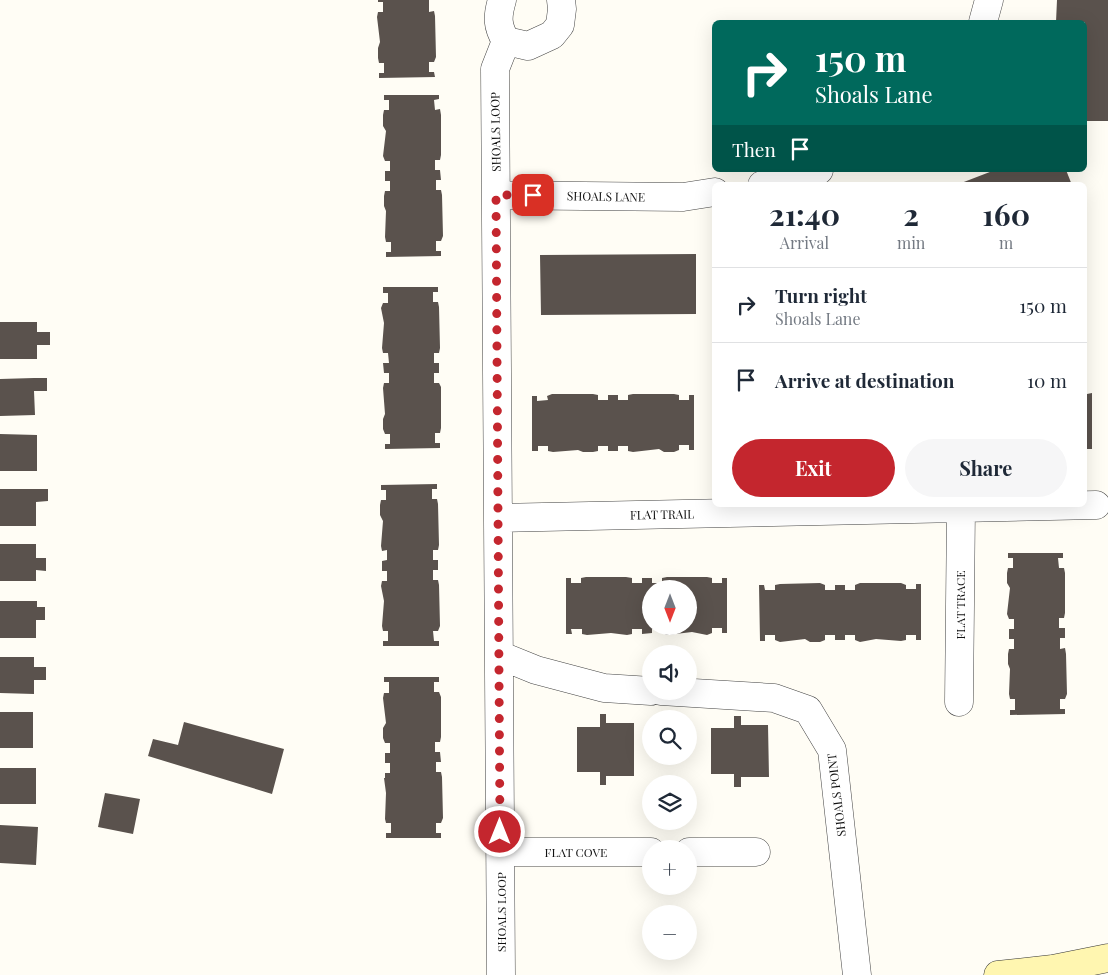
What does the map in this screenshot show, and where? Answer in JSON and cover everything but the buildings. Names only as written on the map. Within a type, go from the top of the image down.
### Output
[{"type":"street","points":[[502,0],[499,12],[499,29],[506,41],[528,46],[552,35],[560,25],[561,0]]},
{"type":"street","points":[[983,20],[989,0]]},
{"type":"street","name":"SHOALS LOOP","points":[[501,975],[495,69],[506,41]]},
{"type":"street","points":[[781,182],[794,180],[814,172]]},
{"type":"street","name":"SHOALS LANE","points":[[496,195],[683,197],[712,192]]},
{"type":"street","name":"FLAT TRAIL","points":[[1087,505],[1096,505]]},
{"type":"street","name":"FLAT TRAIL","points":[[498,518],[1006,507]]},
{"type":"street","name":"FLAT TRACE","points":[[959,702],[961,508]]},
{"type":"street","points":[[499,655],[536,670],[604,688],[642,690]]},
{"type":"street","name":"SHOALS POINT","points":[[697,693],[774,698],[808,710],[832,750],[856,975]]},
{"type":"street","name":"FLAT COVE","points":[[500,852],[642,852]]},
{"type":"street","points":[[697,852],[756,852]]},
{"type":"street","points":[[998,975],[1053,969],[1108,958]]},
{"type":"route","points":[[500,832],[496,195],[533,195]]}]
